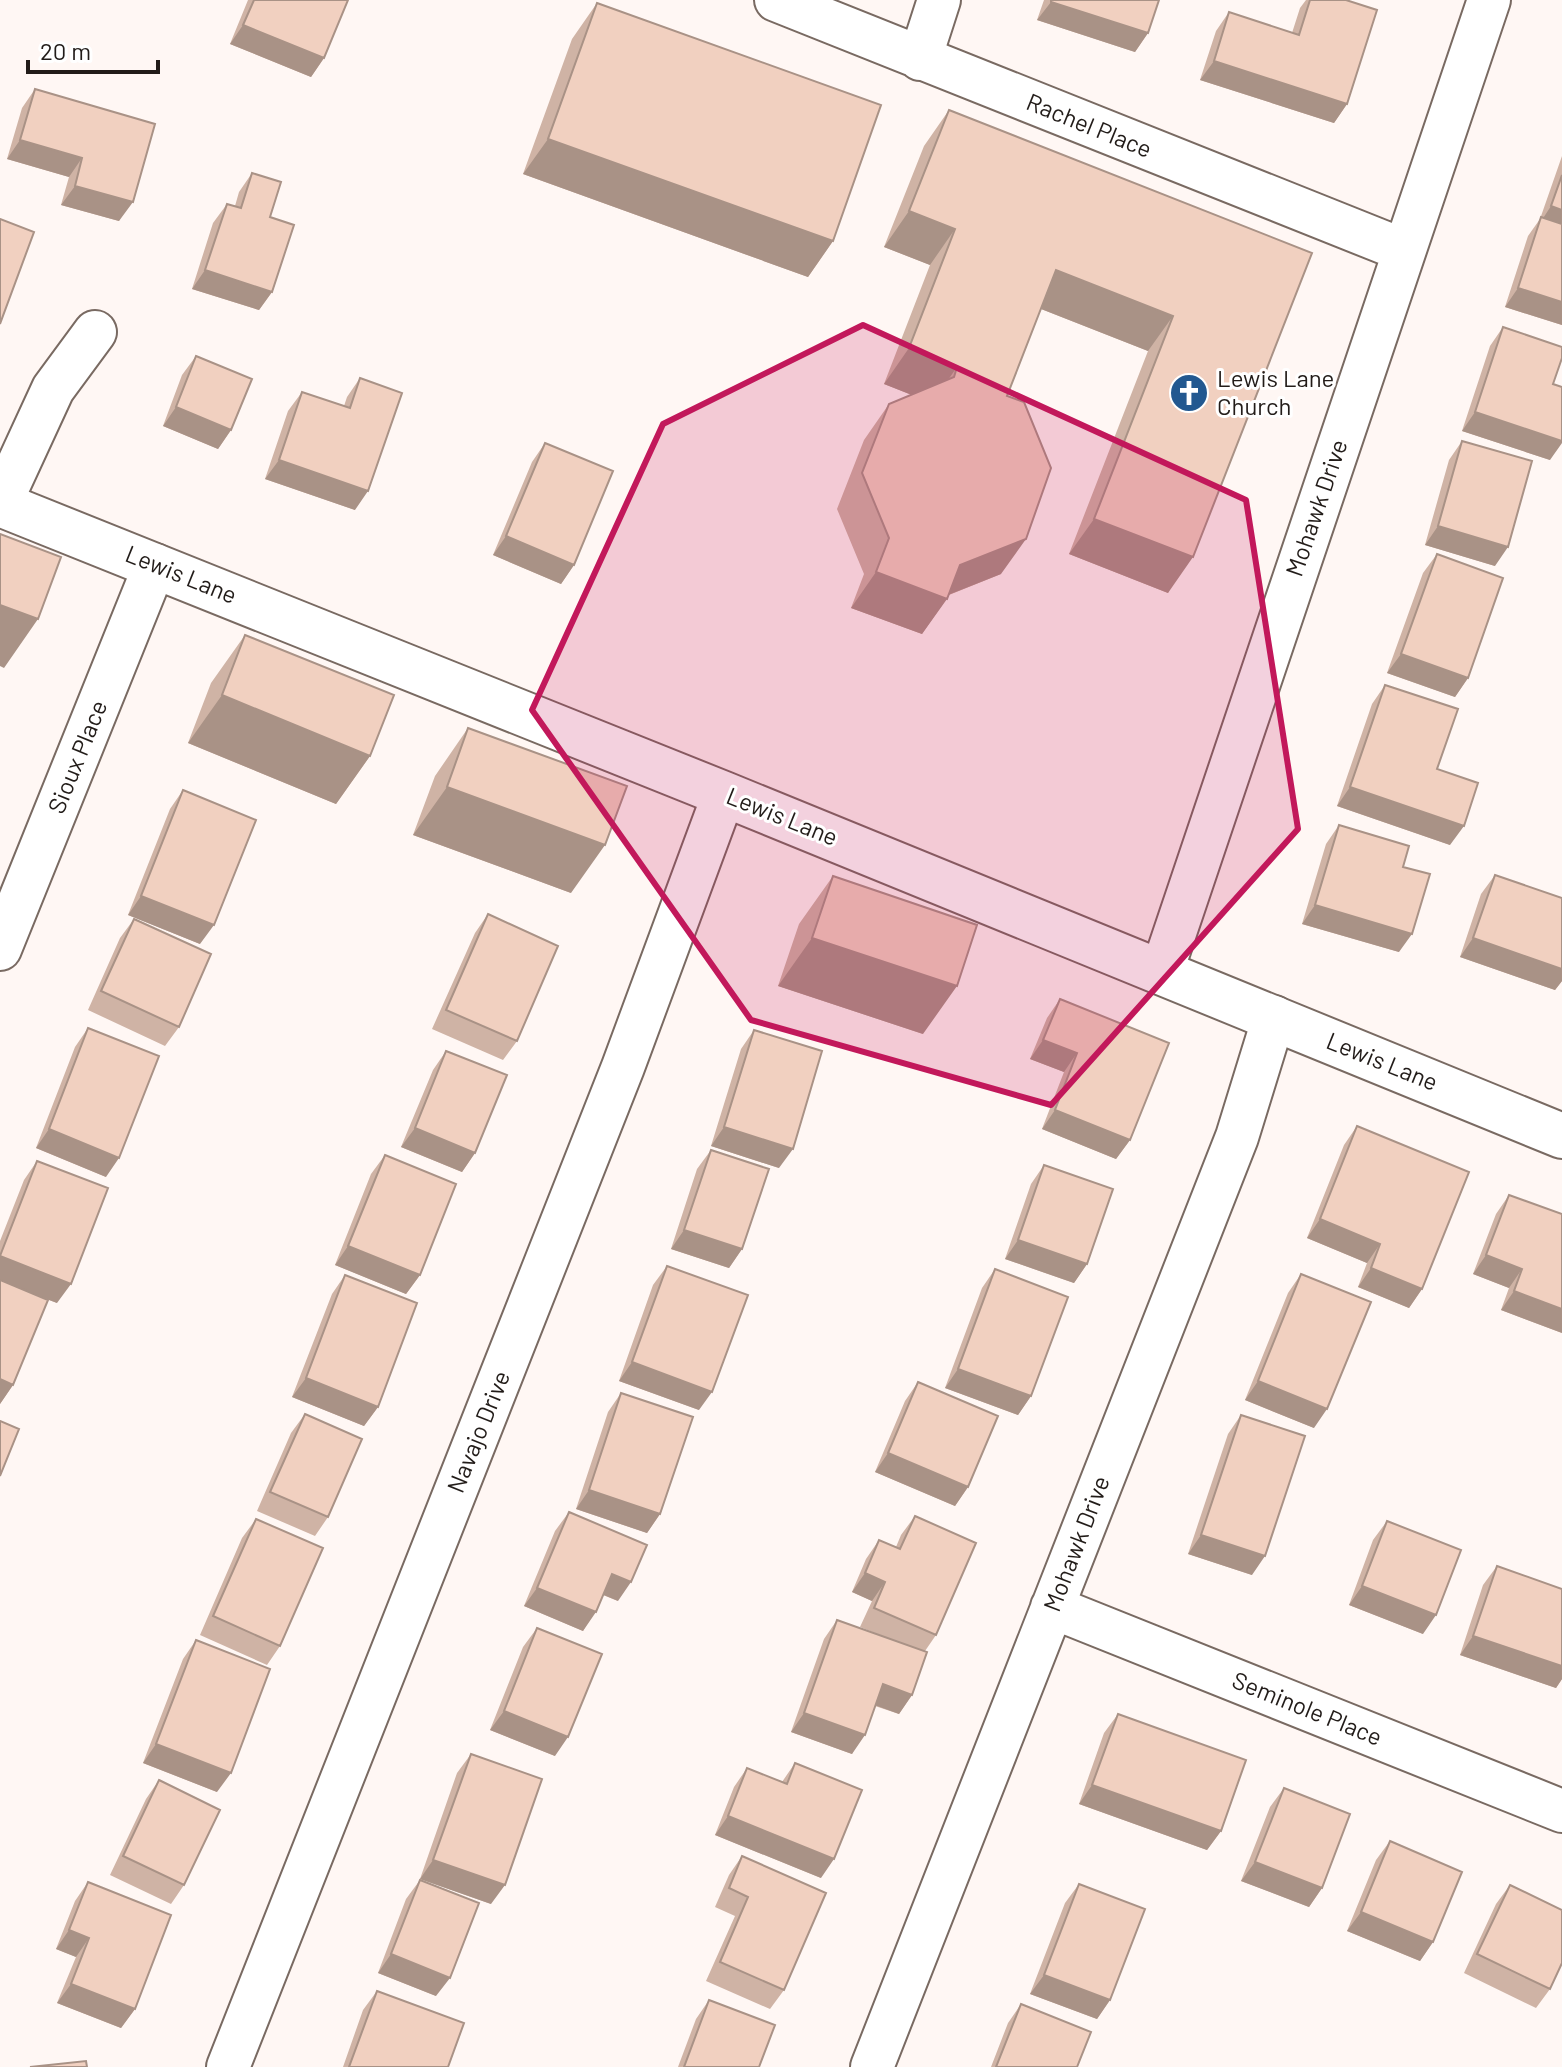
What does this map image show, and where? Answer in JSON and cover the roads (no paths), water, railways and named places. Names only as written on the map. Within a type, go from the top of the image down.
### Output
[{"type":"street","name":"Rachel Place","points":[[776,0],[1403,250]]},
{"type":"street","points":[[920,59],[939,0]]},
{"type":"street","name":"Mohawk Drive","points":[[1162,971],[1489,0]]},
{"type":"street","points":[[0,504],[53,389],[95,332]]},
{"type":"street","name":"Lewis Lane","points":[[0,504],[1162,971],[1562,1136]]},
{"type":"street","name":"Sioux Place","points":[[0,949],[155,565]]},
{"type":"street","name":"Navajo Drive","points":[[228,2067],[623,1067],[724,794]]},
{"type":"street","name":"Mohawk Drive","points":[[872,2067],[1237,1137],[1274,1017]]},
{"type":"street","name":"Seminole Place","points":[[1052,1607],[1562,1811]]},
{"type":"place","name":"Lewis Lane Church","points":[[1189,393]]}]
